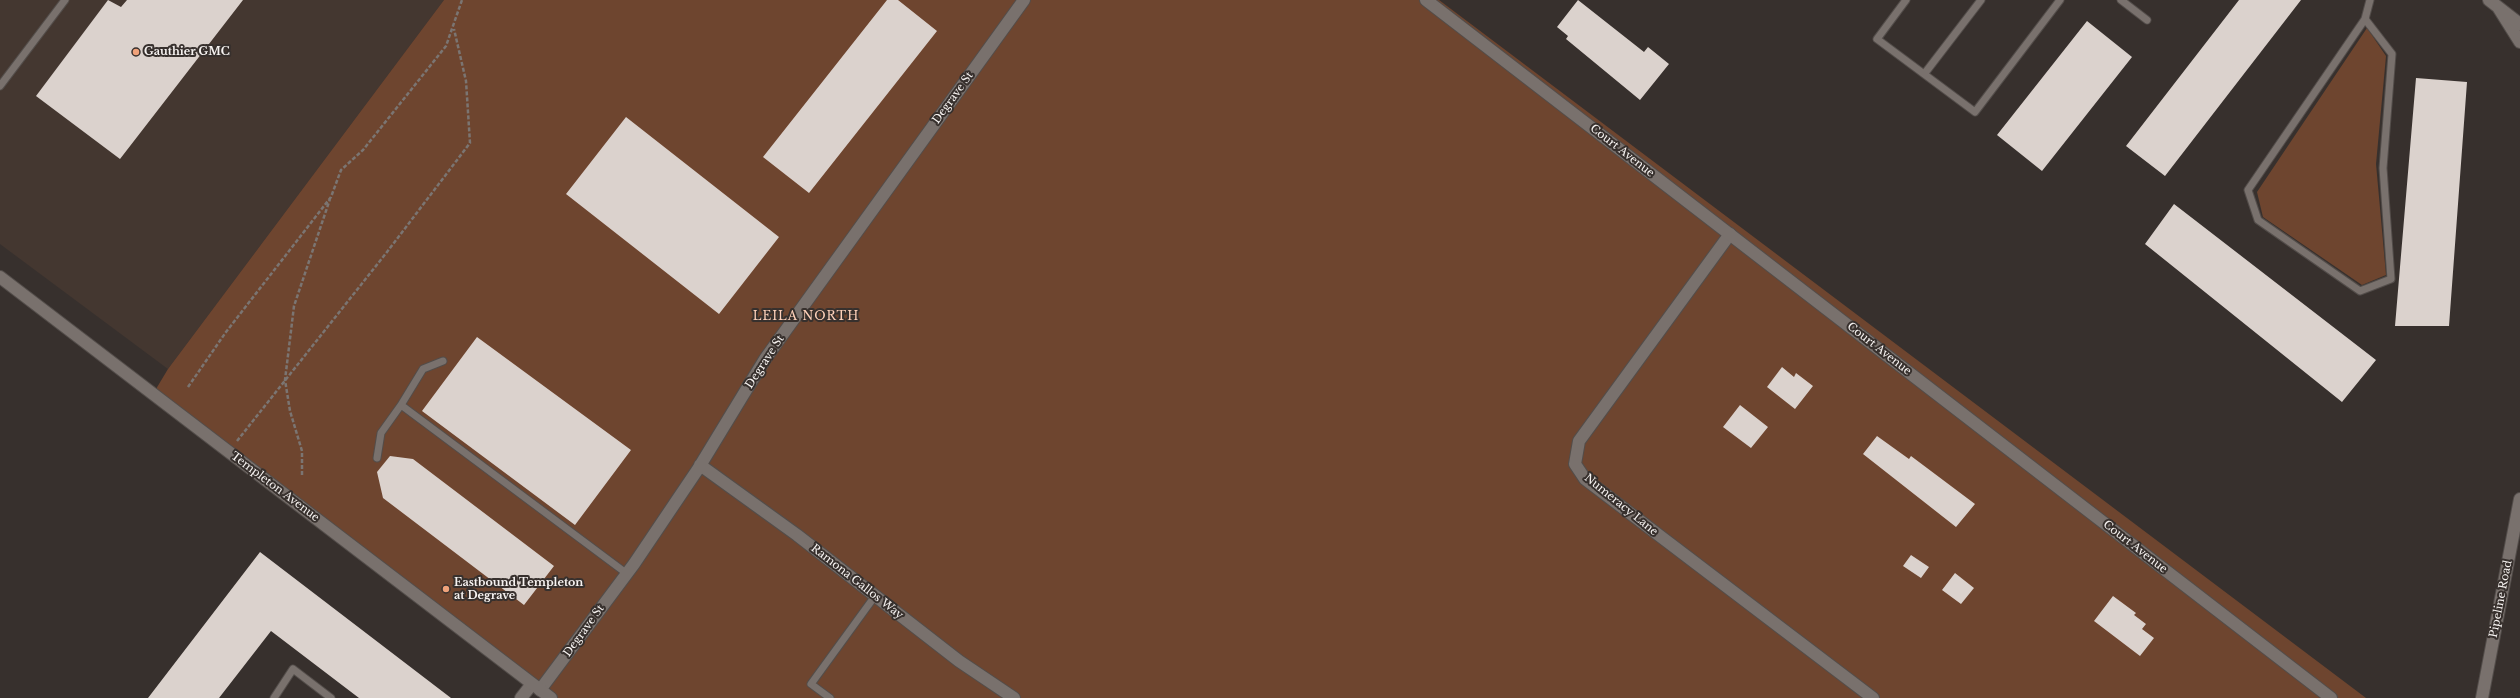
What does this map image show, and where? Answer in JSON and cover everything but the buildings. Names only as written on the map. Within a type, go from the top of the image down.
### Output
[{"type":"street","name":"Degrave St","points":[[521,698],[536,687],[626,573],[700,465],[766,359],[1024,0]]},
{"type":"street","name":"Court Avenue","points":[[1426,0],[2331,698]]},
{"type":"street","points":[[2493,4],[2520,24]]},
{"type":"street","points":[[2493,4],[2520,42]]},
{"type":"street","name":"Numeracy Lane","points":[[1730,234],[1579,441],[1575,464],[1585,479],[1873,698]]},
{"type":"street","name":"Templeton Avenue","points":[[0,277],[551,698]]},
{"type":"street","name":"Ramona Gallos Way","points":[[700,465],[798,535],[959,661],[1014,698]]},
{"type":"street","name":"Pipeline Road","points":[[2482,698],[2520,500]]},
{"type":"lane","points":[[0,86],[65,0]]},
{"type":"lane","points":[[1906,0],[1877,39],[1925,73],[1975,112],[2060,0]]},
{"type":"lane","points":[[1925,73],[1980,0]]},
{"type":"lane","points":[[2121,0],[2147,20]]},
{"type":"lane","points":[[2365,19],[2392,54],[2382,168],[2391,279],[2360,291],[2258,220],[2248,190],[2365,19],[2370,0]]},
{"type":"lane","points":[[377,458],[381,433],[423,370],[443,361]]},
{"type":"lane","points":[[401,404],[626,573]]},
{"type":"lane","points":[[830,698],[811,684],[875,596]]},
{"type":"lane","points":[[274,698],[293,669],[330,698]]},
{"type":"path","points":[[302,474],[302,450],[290,411],[285,380],[294,306],[341,170],[363,150],[446,46],[454,29],[462,0]]},
{"type":"path","points":[[228,451],[387,252],[470,143],[466,81],[454,29]]},
{"type":"path","points":[[188,387],[226,332],[331,197]]},
{"type":"shaded area","points":[[0,0],[444,0],[168,369],[0,244]]},
{"type":"shaded area","points":[[444,0],[1439,0],[2366,698],[550,698],[153,394],[168,369]]},
{"type":"shaded area","points":[[2367,28],[2386,56],[2376,164],[2386,275],[2362,285],[2263,217],[2257,192]]},
{"type":"place","name":"Gauthier GMC","points":[[136,52]]},
{"type":"place","name":"Eastbound Templeton at Degrave","points":[[446,589]]},
{"type":"district","name":"LEILA NORTH","points":[[806,317]]}]
